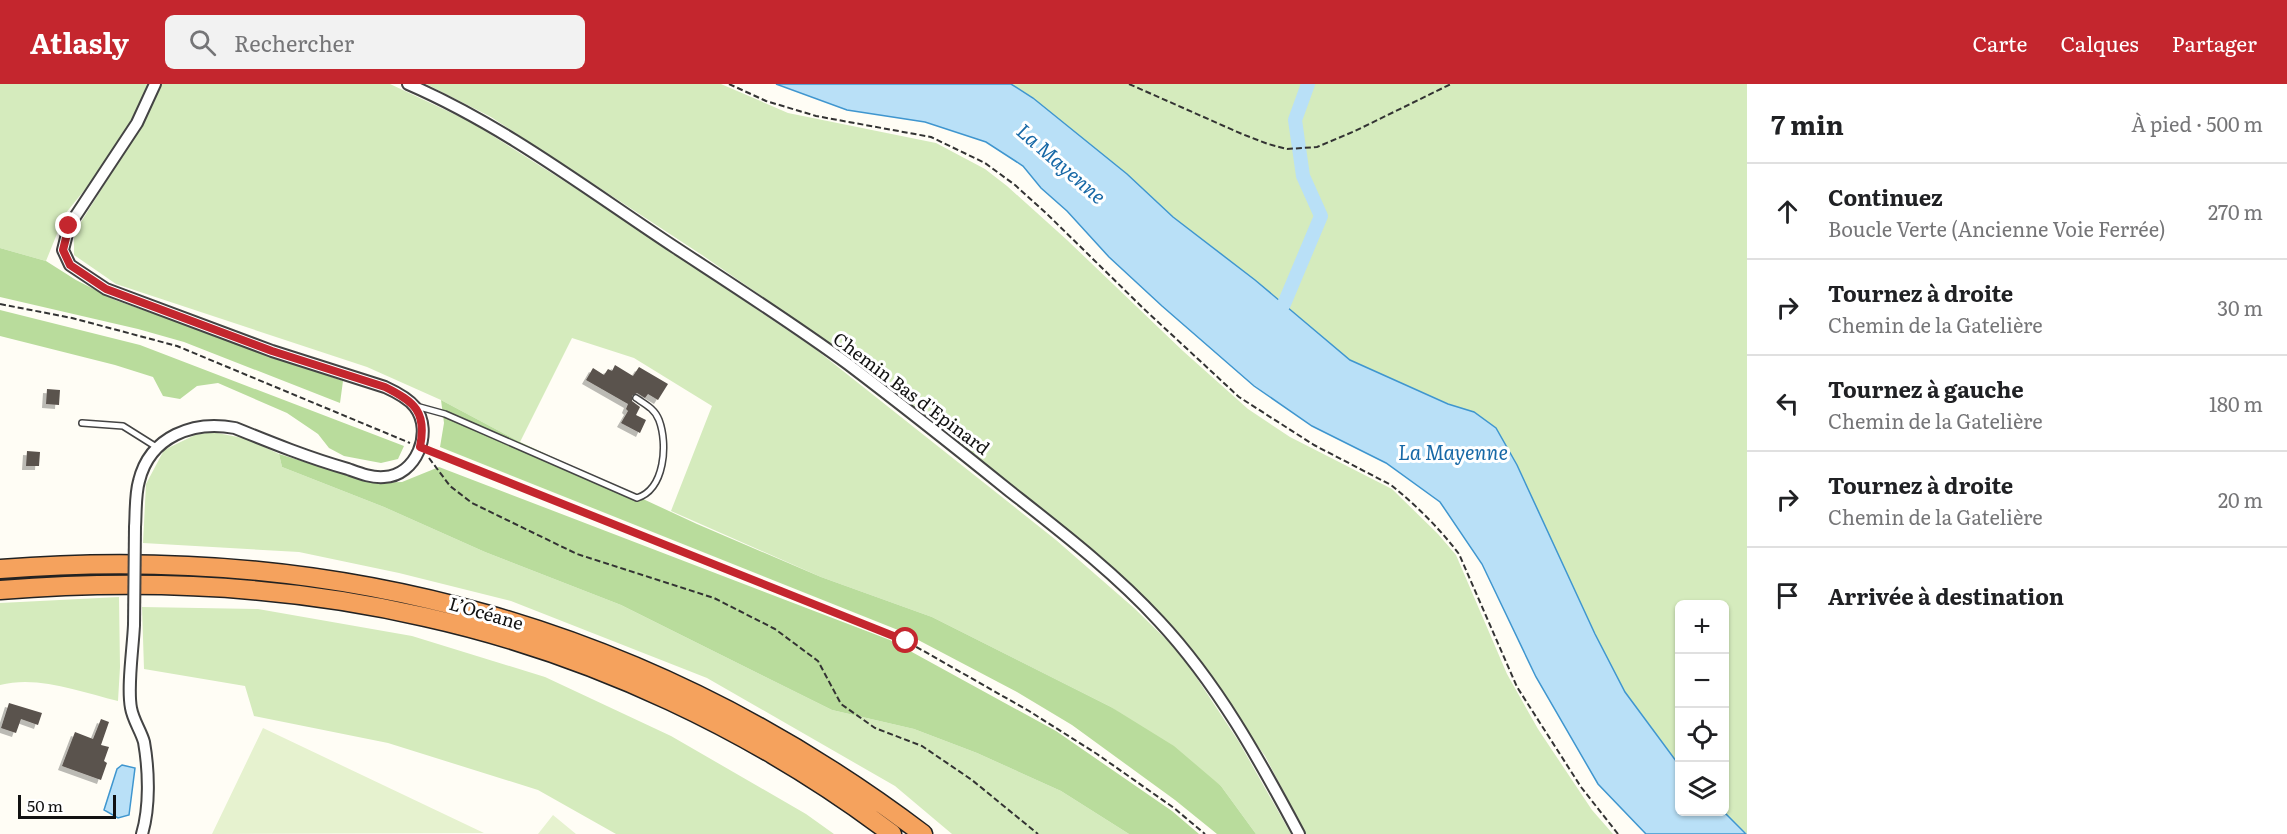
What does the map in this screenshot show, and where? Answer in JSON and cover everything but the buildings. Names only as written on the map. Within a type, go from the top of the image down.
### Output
[{"type":"highway","name":"L’Océane","points":[[0,569],[133,564],[252,569],[386,589],[471,609],[586,646],[699,695],[807,754],[876,799],[923,834]]},
{"type":"highway","name":"L’Océane","points":[[0,590],[110,585],[231,590],[367,605],[476,630],[575,662],[668,701],[781,760],[892,834]]},
{"type":"street","points":[[142,834],[147,807],[144,741],[133,714],[130,698],[138,482],[148,459],[158,448],[184,430],[217,425],[235,428],[337,466],[373,477],[384,477],[395,475],[416,456],[424,430],[415,406],[403,396],[385,387],[272,351],[106,289],[70,265],[63,250],[69,226],[137,123],[155,84]]},
{"type":"street","name":"Chemin Bas d'Epinard","points":[[408,84],[485,122],[535,153],[763,305],[847,364],[963,453],[1102,567],[1159,620],[1200,669],[1238,726],[1299,834]]},
{"type":"lane","points":[[415,406],[445,414],[637,498],[652,489],[658,477],[663,451],[659,418],[653,409],[636,398]]},
{"type":"lane","points":[[82,423],[123,426],[158,448]]},
{"type":"path","points":[[729,84],[766,101],[816,116],[931,137],[984,163],[1015,185],[1047,214],[1144,309],[1239,397],[1304,440],[1391,485],[1403,495],[1459,554],[1517,687],[1581,787],[1618,834]]},
{"type":"path","points":[[1129,84],[1259,141],[1287,149],[1317,147],[1451,84]]},
{"type":"path","points":[[0,304],[72,318],[177,346],[420,447],[906,641],[1029,711],[1097,754],[1174,808],[1205,834]]},
{"type":"path","points":[[420,447],[450,486],[472,503],[577,554],[714,598],[775,629],[818,661],[841,704],[875,729],[922,746],[972,780],[1038,834]]},
{"type":"green space","points":[[0,84],[149,84],[135,116],[96,176],[65,214],[46,261],[0,248]]},
{"type":"green space","points":[[161,84],[390,84],[471,122],[594,200],[814,348],[1056,540],[1134,608],[1181,654],[1239,742],[1291,834],[1256,834],[1221,786],[1111,707],[932,617],[821,577],[671,511],[712,406],[634,358],[572,338],[520,442],[441,400],[367,367],[116,284],[74,255],[74,237],[147,116]]},
{"type":"green space","points":[[426,84],[721,84],[788,113],[936,143],[985,169],[1067,240],[1183,351],[1248,409],[1290,437],[1392,489],[1438,534],[1456,555],[1507,674],[1538,729],[1592,810],[1613,834],[1306,834],[1265,756],[1183,642],[1051,518],[867,369],[702,255],[491,117]]},
{"type":"green space","points":[[1011,84],[1747,84],[1747,834],[1728,816],[1729,600],[1675,600],[1675,760],[1625,692],[1595,634],[1517,465],[1496,428],[1474,412],[1448,404],[1350,360],[1255,280],[1173,217],[1127,174],[1033,98]]},
{"type":"green space","points":[[0,248],[46,261],[115,300],[343,381],[340,403],[184,342],[0,297]]},
{"type":"green space","points":[[0,310],[140,345],[404,446],[398,459],[381,463],[344,456],[329,448],[318,434],[287,413],[218,383],[197,386],[180,399],[163,396],[153,377],[0,336]]},
{"type":"green space","points":[[441,400],[520,442],[697,524],[821,577],[932,617],[1111,707],[1174,746],[1221,786],[1256,834],[1217,834],[1175,800],[1072,725],[1017,692],[903,632],[440,447],[444,423]]},
{"type":"green space","points":[[212,432],[248,439],[279,454],[282,467],[384,507],[485,552],[621,605],[832,710],[914,729],[977,753],[1061,791],[1129,834],[952,834],[895,786],[707,678],[511,601],[399,573],[299,552],[143,543],[146,484],[164,450],[195,435]]},
{"type":"green space","points":[[279,454],[373,483],[402,482],[439,467],[890,640],[1056,731],[1172,811],[1199,834],[1129,834],[1061,791],[977,753],[914,729],[832,710],[621,605],[485,552],[384,507],[282,467]]},
{"type":"green space","points":[[119,597],[118,701],[44,683],[14,682],[0,685],[0,603]]},
{"type":"green space","points":[[142,607],[258,609],[412,636],[545,677],[671,736],[806,814],[834,834],[616,834],[538,790],[388,743],[254,716],[245,686],[144,669]]},
{"type":"green space","points":[[263,728],[484,833],[212,834]]},
{"type":"green space","points":[[553,815],[576,834],[538,834]]},
{"type":"water","name":"La Mayenne","points":[[776,84],[1011,84],[1033,98],[1127,174],[1173,217],[1255,280],[1350,360],[1448,404],[1474,412],[1496,428],[1517,465],[1595,634],[1625,692],[1675,760],[1675,816],[1728,816],[1746,834],[1646,834],[1598,784],[1536,677],[1482,564],[1440,502],[1386,463],[1312,426],[1254,386],[1109,257],[1067,211],[1041,188],[1023,166],[986,142],[925,122],[847,110]]},
{"type":"water","points":[[122,765],[135,768],[129,815],[118,818],[104,810],[117,769]]},
{"type":"waterway","points":[[1284,304],[1321,216],[1303,176],[1295,120],[1308,84]]},
{"type":"route","points":[[69,226],[63,250],[70,265],[106,289],[272,351],[385,387],[403,396],[415,406],[421,417],[424,430],[420,447],[906,641]]}]
